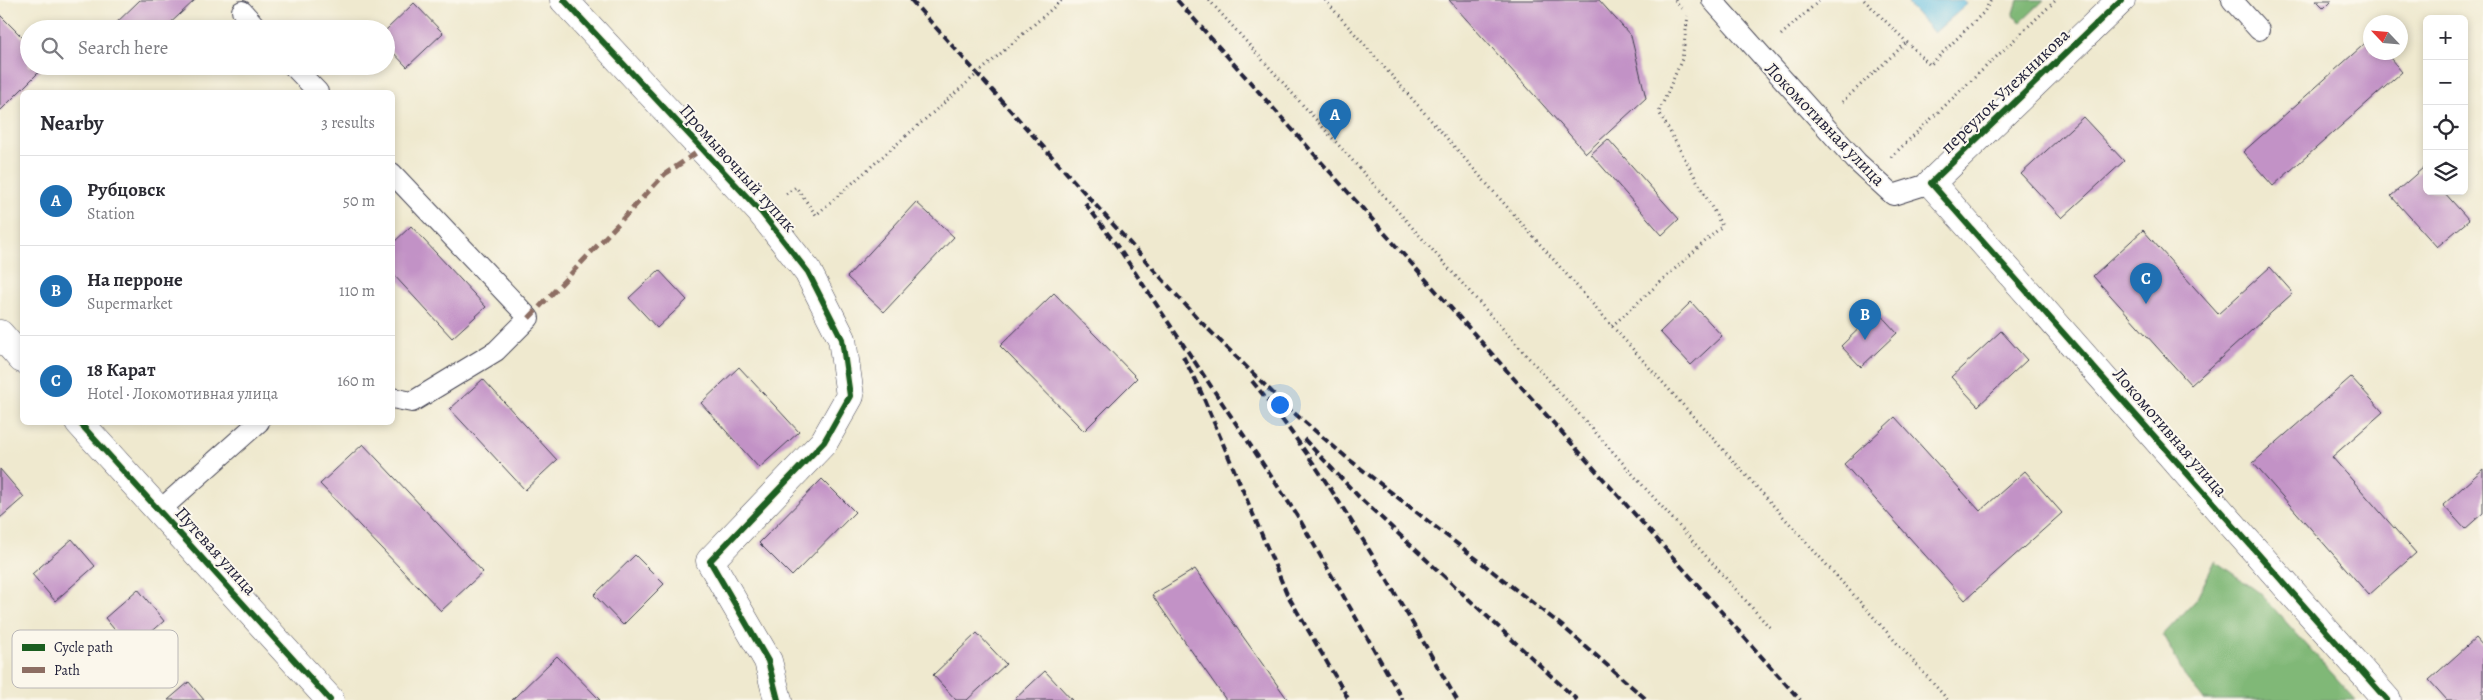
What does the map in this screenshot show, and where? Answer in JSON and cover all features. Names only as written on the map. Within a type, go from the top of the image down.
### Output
[{"type":"street","name":"Промывочный тупик","points":[[564,0],[761,212],[808,272],[842,338],[850,396],[824,442],[710,561],[768,661],[778,700]]},
{"type":"street","name":"переулок Улежникова","points":[[1931,183],[2121,0]]},
{"type":"street","name":"Локомотивная улица","points":[[1931,183],[2387,700]]},
{"type":"street","points":[[0,334],[20,357]]},
{"type":"street","name":"Путевая улица","points":[[83,425],[330,700]]},
{"type":"lane","name":"Локомотивная улица","points":[[1712,0],[1857,162],[1893,196],[1931,183]]},
{"type":"lane","points":[[2232,0],[2259,30]]},
{"type":"lane","points":[[242,11],[250,20]]},
{"type":"lane","points":[[302,75],[316,90]]},
{"type":"lane","points":[[395,176],[529,318],[496,351],[412,402],[395,399]]},
{"type":"lane","points":[[159,511],[256,425]]},
{"type":"path","points":[[796,188],[816,215],[1062,0]]},
{"type":"path","points":[[1209,0],[1772,630]]},
{"type":"path","points":[[1325,0],[1612,326],[1948,700]]},
{"type":"path","points":[[1612,326],[1722,226],[1659,112],[1682,59],[1688,16],[1675,0]]},
{"type":"path","points":[[1776,40],[1820,0]]},
{"type":"path","points":[[1864,0],[1930,65],[1984,12],[1991,0]]},
{"type":"path","points":[[1885,163],[2056,0]]},
{"type":"path","points":[[1836,108],[1907,42]]},
{"type":"green space","points":[[2018,0],[2044,0],[2021,22],[2013,16]]},
{"type":"green space","points":[[2215,561],[2260,593],[2356,700],[2204,700],[2186,678],[2163,635],[2196,600]]},
{"type":"water","points":[[1912,0],[1963,0],[1967,4],[1934,33],[1908,4]]},
{"type":"building","points":[[140,0],[195,0],[174,20],[119,20]]},
{"type":"building","points":[[1449,0],[1599,0],[1631,36],[1646,98],[1586,153]]},
{"type":"building","points":[[2316,0],[2332,0],[2324,8]]},
{"type":"building","points":[[414,3],[443,33],[407,67],[395,54],[395,21]]},
{"type":"building","points":[[0,15],[20,35],[20,75],[36,75],[0,111]]},
{"type":"building","points":[[2363,45],[2363,60],[2392,60],[2402,72],[2273,186],[2243,152]]},
{"type":"building","points":[[2083,117],[2124,161],[2062,218],[2021,174]]},
{"type":"building","points":[[1608,139],[1679,219],[1662,235],[1591,154]]},
{"type":"building","points":[[2423,168],[2423,195],[2447,195],[2469,220],[2437,247],[2391,196]]},
{"type":"building","points":[[916,202],[954,237],[884,312],[847,277]]},
{"type":"building","points":[[411,226],[486,307],[452,338],[395,276],[395,241]]},
{"type":"building","points":[[2143,230],[2218,314],[2270,267],[2293,293],[2191,385],[2093,276]]},
{"type":"building","points":[[659,270],[687,300],[657,328],[629,298]]},
{"type":"building","points":[[1054,293],[1137,378],[1084,431],[1000,346]]},
{"type":"building","points":[[1691,302],[1722,336],[1691,365],[1660,332]]},
{"type":"building","points":[[1877,311],[1897,333],[1861,367],[1841,346]]},
{"type":"building","points":[[2001,331],[2027,360],[1978,406],[1951,377]]},
{"type":"building","points":[[739,367],[799,432],[759,468],[701,403]]},
{"type":"building","points":[[2351,377],[2383,412],[2332,457],[2416,553],[2369,595],[2253,463]]},
{"type":"building","points":[[483,379],[557,460],[525,490],[450,409]]},
{"type":"building","points":[[1895,417],[1980,511],[2025,471],[2062,513],[1965,600],[1844,464]]},
{"type":"building","points":[[363,444],[483,572],[441,611],[320,484]]},
{"type":"building","points":[[0,469],[24,497],[0,518]]},
{"type":"building","points":[[2483,469],[2483,513],[2465,529],[2443,505]]},
{"type":"building","points":[[822,479],[855,512],[792,576],[759,543]]},
{"type":"building","points":[[72,539],[95,566],[55,601],[32,574]]},
{"type":"building","points":[[635,555],[664,584],[623,625],[594,595]]},
{"type":"building","points":[[1195,569],[1288,700],[1226,700],[1152,595]]},
{"type":"building","points":[[138,589],[164,621],[154,630],[115,630],[105,618]]},
{"type":"building","points":[[977,633],[1006,664],[967,700],[956,700],[933,675]]},
{"type":"building","points":[[2476,638],[2483,646],[2483,700],[2447,700],[2429,680]]},
{"type":"building","points":[[557,656],[600,700],[512,700]]},
{"type":"building","points":[[1045,671],[1072,700],[1014,700]]},
{"type":"building","points":[[189,682],[204,700],[168,700]]},
{"type":"railway","points":[[911,0],[1200,321],[1287,407],[1346,457],[1561,625],[1647,700]]},
{"type":"railway","points":[[1177,0],[1800,700]]},
{"type":"railway","points":[[1085,203],[1120,250],[1297,515],[1403,700]]},
{"type":"railway","points":[[1183,356],[1201,392],[1287,594],[1349,700]]},
{"type":"railway","points":[[1252,381],[1281,418],[1335,496],[1457,700]]},
{"type":"railway","points":[[1304,439],[1359,497],[1577,700]]},
{"type":"marked path","points":[[529,318],[665,174],[702,149]]},
{"type":"cycle path","points":[[564,0],[761,212],[808,272],[842,339],[850,396],[824,442],[710,561],[768,661],[778,700]]},
{"type":"cycle path","points":[[2121,0],[1931,183],[2387,700]]},
{"type":"cycle path","points":[[82,425],[330,700]]},
{"type":"place","name":"Рубцовск","points":[[1335,140]]},
{"type":"place","name":"18 Карат","points":[[2146,304]]},
{"type":"place","name":"На перроне","points":[[1865,340]]}]
